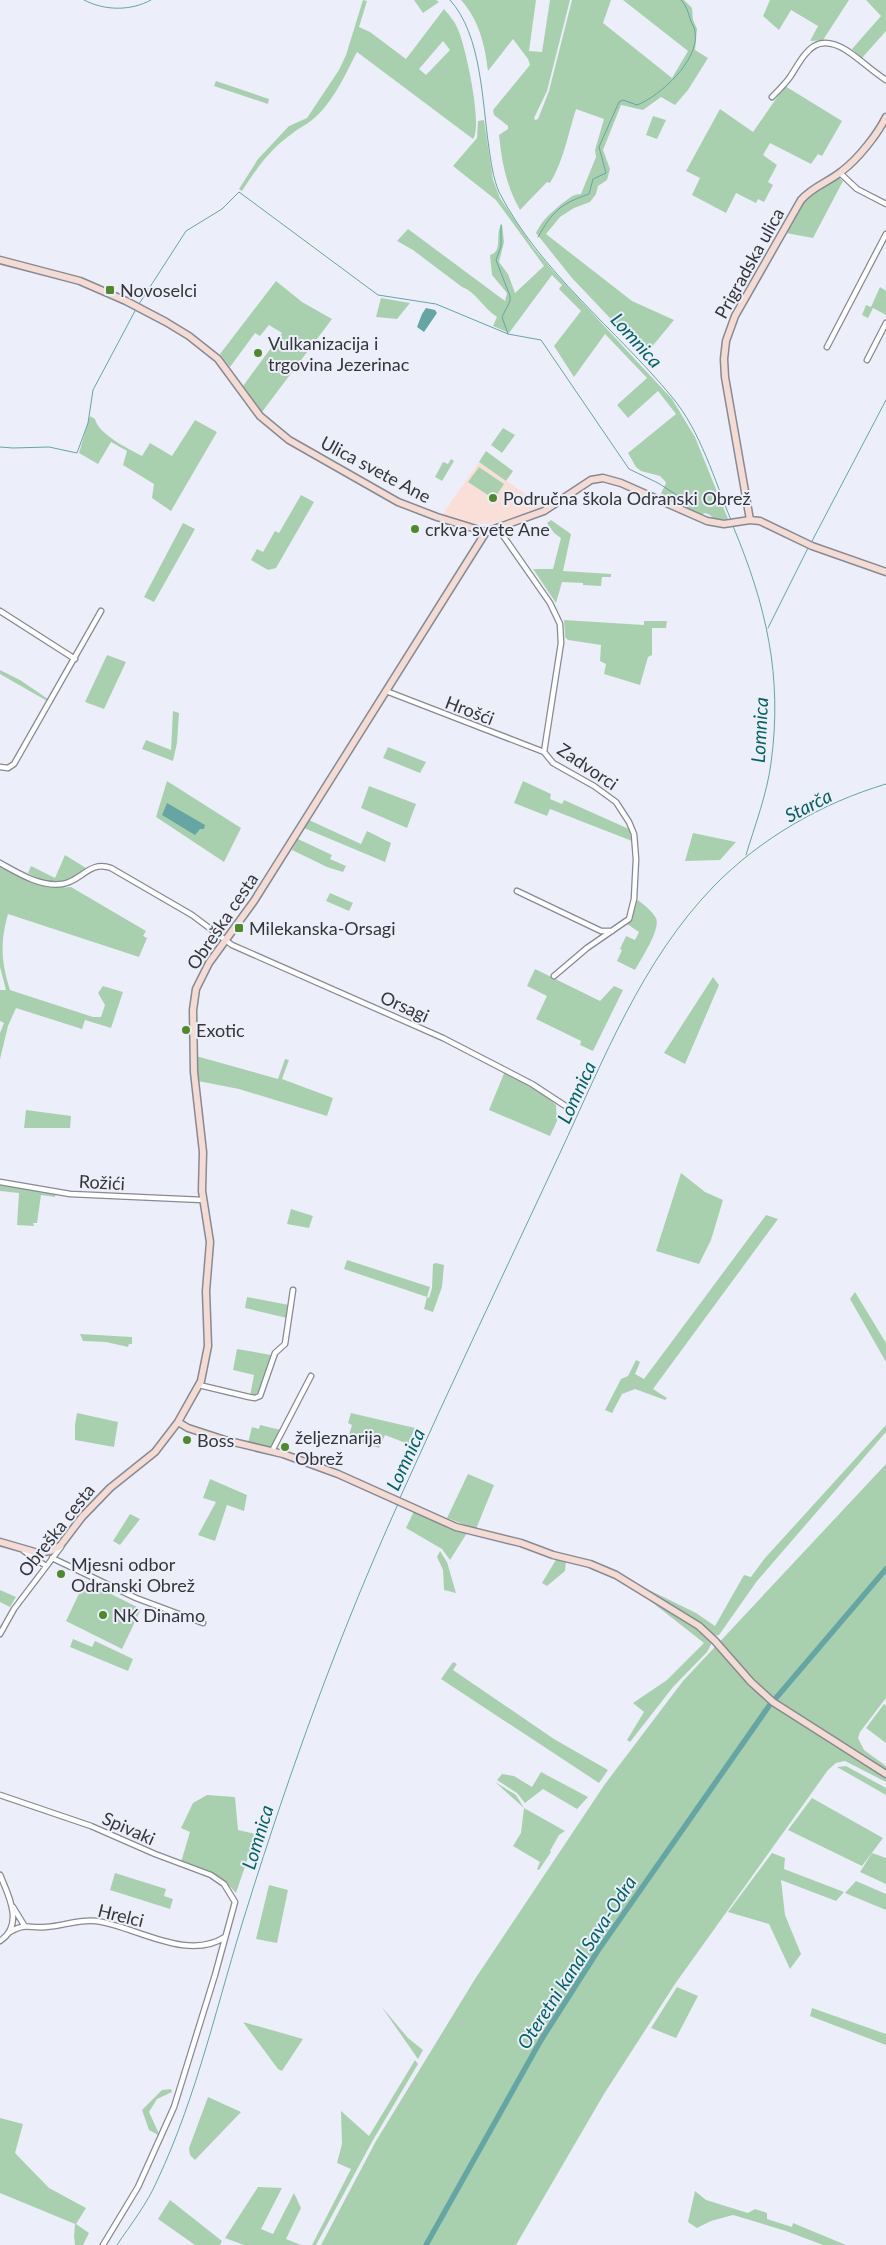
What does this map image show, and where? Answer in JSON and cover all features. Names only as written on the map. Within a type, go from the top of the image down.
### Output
[{"type":"main road","name":"Prigradska ulica","points":[[750,520],[726,377],[724,360],[726,341],[738,311],[801,200],[819,184],[840,173],[877,133],[886,117]]},
{"type":"main road","name":"Ulica svete Ane","points":[[0,260],[80,281],[126,300],[166,322],[202,346],[225,365],[260,416],[289,440],[398,502],[437,517],[486,532]]},
{"type":"main road","points":[[486,532],[544,511],[591,480],[603,478],[621,483],[707,521],[724,524],[750,520],[766,523],[809,545],[886,572]]},
{"type":"main road","name":"Obreška cesta","points":[[63,1544],[82,1517],[110,1488],[155,1452],[178,1422],[199,1385],[205,1368],[208,1346],[206,1291],[210,1234],[203,1200],[202,1147],[194,1072],[193,1001],[196,989],[204,973],[254,901],[486,532]]},
{"type":"main road","points":[[178,1422],[188,1428],[224,1440],[272,1451],[338,1474],[456,1527],[521,1543],[553,1555],[596,1566],[616,1575],[699,1626],[751,1682],[773,1702],[886,1774]]},
{"type":"main road","points":[[0,1542],[23,1550],[44,1553],[63,1544]]},
{"type":"street","points":[[772,97],[803,56],[814,45],[819,43],[834,45],[848,51],[886,80]]},
{"type":"street","points":[[840,173],[857,189],[886,204]]},
{"type":"street","points":[[826,347],[886,234]]},
{"type":"street","points":[[867,360],[886,323]]},
{"type":"street","name":"Zadvorci","points":[[496,527],[555,611],[560,624],[561,643],[544,752],[553,763],[594,786],[616,802],[629,822],[636,847],[634,899],[629,919],[588,948],[554,976]]},
{"type":"street","points":[[0,767],[8,768],[14,764],[101,610]]},
{"type":"street","points":[[0,611],[75,659]]},
{"type":"street","name":"Hrošći","points":[[386,691],[544,752]]},
{"type":"street","name":"Orsagi","points":[[0,863],[37,881],[55,885],[72,882],[93,867],[106,866],[192,915],[226,940],[263,960],[443,1038],[526,1081],[567,1108]]},
{"type":"street","points":[[517,891],[597,929],[607,932],[614,930]]},
{"type":"street","name":"Rožići","points":[[0,1182],[70,1194],[203,1200]]},
{"type":"street","points":[[199,1385],[249,1397],[255,1398],[260,1396],[275,1353],[285,1344],[293,1290]]},
{"type":"street","points":[[272,1451],[310,1376]]},
{"type":"street","name":"Obreška cesta","points":[[0,1634],[14,1609],[63,1544]]},
{"type":"street","points":[[23,1550],[46,1566]]},
{"type":"street","points":[[52,1558],[136,1598],[204,1623]]},
{"type":"street","name":"Spivaki","points":[[0,1795],[91,1826],[155,1854],[211,1874],[224,1884],[235,1902],[225,1937]]},
{"type":"street","points":[[0,1875],[13,1906],[24,1925],[10,1932],[0,1941]]},
{"type":"street","points":[[10,1932],[13,1906]]},
{"type":"street","name":"Hrelci","points":[[24,1925],[43,1928],[83,1921],[97,1921],[193,1946],[215,1942],[225,1937]]},
{"type":"street","points":[[103,2245],[138,2187],[174,2107],[225,1937]]},
{"type":"shaded area","points":[[363,0],[367,1],[359,27],[370,32],[406,59],[444,9],[458,29],[469,70],[476,120],[476,132],[473,139],[357,52],[338,88],[326,105],[312,120],[277,146],[242,191],[239,189],[258,159],[289,126],[307,118],[339,70],[346,55]],"holes":[[[443,41],[450,50],[426,75],[419,69]]]},
{"type":"shaded area","points":[[414,0],[436,0],[439,2],[423,13]]},
{"type":"shaded area","points":[[461,0],[536,0],[529,51],[542,52],[550,0],[570,0],[547,91],[534,118],[535,120],[538,119],[549,91],[572,0],[611,0],[603,23],[672,78],[688,51],[623,0],[684,0],[692,8],[693,20],[697,29],[695,50],[708,58],[688,90],[675,105],[661,97],[643,110],[621,105],[603,150],[610,169],[607,180],[598,186],[596,194],[590,202],[574,208],[560,217],[546,234],[632,301],[674,320],[645,355],[572,278],[536,233],[544,220],[560,205],[572,196],[581,194],[596,157],[595,150],[604,119],[576,109],[555,174],[550,183],[547,182],[520,210],[505,174],[499,135],[508,129],[508,126],[494,115],[493,110],[530,65],[528,59],[513,39],[488,71],[477,24]]},
{"type":"shaded area","points":[[770,0],[849,0],[823,40],[810,41],[818,26],[791,10],[779,30],[763,16]]},
{"type":"shaded area","points":[[866,0],[886,0],[886,31],[862,58],[852,49],[881,16]]},
{"type":"shaded area","points":[[216,81],[269,99],[268,104],[214,86]]},
{"type":"shaded area","points":[[785,86],[842,121],[822,156],[818,154],[811,164],[770,143],[763,155],[777,165],[768,182],[773,185],[764,202],[758,199],[756,203],[736,193],[726,213],[692,195],[700,178],[686,171],[720,109],[753,132]]},
{"type":"shaded area","points":[[653,116],[666,120],[657,139],[646,135]]},
{"type":"shaded area","points":[[484,120],[493,180],[500,198],[533,247],[554,272],[672,399],[695,437],[728,519],[715,520],[705,513],[700,515],[659,498],[666,483],[665,481],[660,476],[641,471],[636,467],[628,453],[676,414],[658,391],[628,418],[617,405],[647,378],[605,334],[574,377],[554,346],[581,311],[559,289],[562,285],[552,275],[509,333],[493,326],[497,317],[467,289],[413,250],[397,241],[408,229],[505,301],[507,293],[492,275],[490,255],[497,250],[502,224],[504,242],[499,262],[508,274],[515,293],[544,266],[496,200],[453,166],[477,138],[478,121]]},
{"type":"shaded area","points":[[838,177],[843,181],[813,238],[786,233],[800,205],[811,193]]},
{"type":"shaded area","points":[[276,281],[302,302],[332,319],[262,412],[243,386],[282,333],[269,325],[260,336],[255,333],[230,367],[220,354]]},
{"type":"shaded area","points":[[880,287],[886,291],[886,315],[873,308],[868,318],[862,315],[866,305],[871,307]]},
{"type":"shaded area","points":[[381,298],[410,303],[397,319],[376,317]]},
{"type":"shaded area","points":[[426,308],[435,310],[437,313],[424,332],[417,327]]},
{"type":"shaded area","points":[[90,416],[95,419],[97,425],[108,435],[142,456],[150,443],[172,456],[195,420],[217,432],[171,511],[152,498],[154,484],[123,465],[127,451],[111,442],[98,464],[79,453]]},
{"type":"shaded area","points":[[503,428],[515,435],[502,453],[491,445]]},
{"type":"shaded area","points":[[486,451],[513,471],[506,481],[479,462]]},
{"type":"shaded area","points":[[451,459],[454,461],[442,481],[435,477],[443,462],[448,464]]},
{"type":"shaded area","name":"Područna škola Odranski Obrež","points":[[479,462],[543,506],[516,517],[490,524],[470,523],[442,515]]},
{"type":"shaded area","points":[[479,467],[504,484],[494,499],[468,482]]},
{"type":"shaded area","points":[[301,495],[314,502],[276,568],[268,570],[251,560],[257,549],[263,552],[275,531],[279,533]]},
{"type":"shaded area","points":[[551,520],[571,534],[563,571],[611,574],[611,577],[602,577],[601,586],[562,582],[556,603],[533,569],[553,569],[561,538],[554,533],[547,523]]},
{"type":"shaded area","points":[[183,523],[195,529],[154,602],[144,597]]},
{"type":"shaded area","points":[[564,620],[644,625],[644,621],[667,621],[666,628],[652,628],[652,655],[648,657],[640,685],[604,674],[606,664],[600,661],[601,645],[568,640],[565,637]]},
{"type":"shaded area","points":[[107,655],[126,662],[104,709],[85,702]]},
{"type":"shaded area","points":[[0,670],[20,680],[48,699],[47,701],[0,674]]},
{"type":"shaded area","points":[[173,711],[179,713],[177,743],[173,761],[142,749],[146,740],[171,750]]},
{"type":"shaded area","points":[[388,747],[426,762],[420,773],[383,758]]},
{"type":"shaded area","points":[[167,781],[241,828],[224,862],[156,817]]},
{"type":"shaded area","points":[[523,781],[551,794],[550,799],[562,804],[564,800],[629,829],[632,841],[550,809],[547,816],[514,803]]},
{"type":"shaded area","points":[[369,786],[416,804],[407,828],[361,808]]},
{"type":"shaded area","points":[[167,803],[205,825],[204,829],[200,829],[195,835],[162,815]]},
{"type":"shaded area","points":[[309,820],[361,844],[367,831],[391,843],[385,862],[304,828]]},
{"type":"shaded area","points":[[693,833],[736,842],[720,860],[685,861]]},
{"type":"shaded area","points":[[298,839],[332,855],[330,859],[346,866],[343,872],[327,867],[292,850]]},
{"type":"shaded area","points":[[65,855],[86,868],[65,881],[58,882],[44,881],[28,873],[31,866],[55,878]]},
{"type":"shaded area","points":[[0,866],[43,884],[71,887],[146,931],[143,936],[147,938],[139,957],[8,914],[3,952],[10,990],[93,1017],[101,1017],[105,1005],[98,993],[103,986],[123,992],[111,1028],[85,1020],[82,1029],[16,1008],[8,1026],[0,1059],[0,1033],[4,1023],[0,1021],[0,990],[6,990],[0,967]]},
{"type":"shaded area","points":[[330,893],[353,903],[349,911],[326,901]]},
{"type":"shaded area","points":[[638,900],[648,908],[656,918],[657,923],[650,944],[635,970],[617,961],[626,936],[635,940],[639,932],[627,924]]},
{"type":"shaded area","points":[[535,969],[600,1001],[614,986],[623,990],[593,1051],[580,1045],[581,1041],[536,1019],[547,996],[527,986]]},
{"type":"shaded area","points":[[713,977],[719,985],[685,1064],[664,1053]]},
{"type":"shaded area","points":[[196,1056],[278,1079],[285,1059],[289,1060],[282,1079],[333,1098],[327,1116],[239,1089],[198,1081]]},
{"type":"shaded area","points":[[505,1071],[539,1090],[556,1105],[557,1121],[550,1136],[489,1110]]},
{"type":"shaded area","points":[[26,1110],[71,1116],[70,1128],[24,1128]]},
{"type":"shaded area","points":[[681,1173],[705,1192],[723,1200],[711,1240],[699,1264],[656,1251]]},
{"type":"shaded area","points":[[0,1185],[56,1193],[55,1197],[41,1195],[37,1223],[33,1223],[34,1226],[17,1225],[19,1193],[0,1191]]},
{"type":"shaded area","points":[[291,1209],[313,1216],[309,1228],[287,1224]]},
{"type":"shaded area","points":[[766,1215],[778,1219],[653,1389],[667,1398],[665,1400],[635,1389],[622,1394],[612,1413],[605,1410],[621,1379],[628,1376],[636,1360],[640,1362],[635,1374],[644,1379]]},
{"type":"shaded area","points":[[347,1260],[430,1287],[427,1297],[344,1269]]},
{"type":"shaded area","points":[[433,1264],[444,1265],[442,1287],[433,1312],[424,1309],[427,1297],[429,1298],[432,1288]]},
{"type":"shaded area","points":[[855,1292],[886,1343],[886,1362],[850,1299]]},
{"type":"shaded area","points":[[247,1297],[289,1305],[287,1318],[245,1308]]},
{"type":"shaded area","points":[[80,1334],[132,1337],[132,1344],[129,1344],[128,1347],[106,1342],[83,1341]]},
{"type":"shaded area","points":[[237,1349],[271,1355],[257,1396],[250,1396],[254,1375],[233,1370]]},
{"type":"shaded area","points":[[77,1413],[118,1422],[114,1447],[75,1440]]},
{"type":"shaded area","points":[[351,1413],[415,1428],[408,1444],[385,1435],[379,1448],[348,1438],[352,1425],[348,1423]]},
{"type":"shaded area","points":[[260,1425],[281,1430],[271,1448],[248,1443],[252,1427],[259,1429]]},
{"type":"shaded area","points":[[886,1425],[886,1432],[757,1581],[719,1635],[714,1636],[689,1616],[641,1586],[696,1613],[715,1626],[744,1575],[751,1577],[765,1558]]},
{"type":"shaded area","points":[[886,1464],[886,1698],[860,1732],[858,1738],[864,1750],[886,1766],[886,1782],[845,1761],[836,1763],[828,1770],[675,1984],[604,2094],[516,2245],[321,2245],[376,2141],[475,1979],[605,1784],[683,1681]]},
{"type":"shaded area","points":[[468,1474],[494,1485],[476,1529],[447,1518]]},
{"type":"shaded area","points":[[210,1479],[247,1495],[244,1511],[227,1505],[215,1541],[198,1535],[216,1502],[203,1498]]},
{"type":"shaded area","points":[[414,1511],[467,1533],[450,1560],[442,1549],[406,1528]]},
{"type":"shaded area","points":[[130,1514],[140,1519],[120,1545],[113,1541]]},
{"type":"shaded area","points":[[440,1551],[447,1562],[456,1593],[444,1590],[443,1570],[437,1557]]},
{"type":"shaded area","points":[[557,1558],[566,1561],[565,1571],[547,1586],[542,1583]]},
{"type":"shaded area","name":"NK Dinamo","points":[[85,1581],[141,1609],[122,1649],[66,1621]]},
{"type":"shaded area","points":[[0,1590],[16,1597],[10,1607],[0,1602]]},
{"type":"shaded area","points":[[639,1592],[686,1620],[712,1643],[707,1652],[673,1687],[630,1742],[627,1740],[644,1712],[633,1703],[667,1680],[704,1643]]},
{"type":"shaded area","points":[[73,1639],[92,1647],[95,1641],[133,1659],[128,1671],[70,1647]]},
{"type":"shaded area","points":[[453,1662],[457,1664],[453,1670],[554,1739],[608,1770],[599,1783],[441,1679]]},
{"type":"shaded area","points":[[884,1704],[886,1706],[886,1743],[866,1728]]},
{"type":"shaded area","points":[[846,1766],[886,1788],[886,1795],[837,1767]]},
{"type":"shaded area","points":[[541,1772],[588,1797],[577,1809],[543,1789],[525,1803],[517,1793],[497,1780],[502,1774],[514,1776],[532,1787]]},
{"type":"shaded area","points":[[495,1782],[516,1795],[524,1808]]},
{"type":"shaded area","points":[[207,1795],[235,1797],[238,1830],[256,1834],[236,1893],[218,1876],[181,1862],[190,1832],[181,1828],[193,1803]]},
{"type":"shaded area","points":[[812,1798],[883,1838],[862,1866],[788,1830]]},
{"type":"shaded area","points":[[524,1808],[565,1831],[559,1835],[539,1870],[537,1869],[540,1862],[513,1846],[521,1833]]},
{"type":"shaded area","points":[[772,1853],[785,1858],[784,1869],[844,1892],[836,1901],[781,1880],[785,1915],[801,1954],[790,1969],[769,1924],[728,1912]]},
{"type":"shaded area","points":[[872,1853],[886,1858],[886,1884],[860,1872]]},
{"type":"shaded area","points":[[115,1873],[166,1889],[164,1896],[173,1899],[170,1909],[110,1890]]},
{"type":"shaded area","points":[[856,1881],[886,1894],[886,1910],[845,1893]]},
{"type":"shaded area","points":[[269,1885],[288,1890],[277,1943],[256,1939]]},
{"type":"shaded area","points":[[677,1987],[698,1996],[676,2038],[651,2028]]},
{"type":"shaded area","points":[[381,2006],[408,2038],[423,2050],[418,2059]]},
{"type":"shaded area","points":[[812,2008],[886,2034],[886,2045],[810,2016]]},
{"type":"shaded area","points":[[243,2022],[303,2039],[282,2071],[278,2069]]},
{"type":"shaded area","points":[[415,2060],[418,2064],[373,2140],[316,2245],[312,2245],[351,2169],[337,2163],[342,2144],[341,2111],[369,2136]]},
{"type":"shaded area","points":[[171,2089],[172,2092],[157,2099],[149,2112],[160,2136],[149,2130],[142,2110],[162,2090]]},
{"type":"shaded area","points":[[208,2097],[241,2112],[195,2160],[190,2155],[189,2148]]},
{"type":"shaded area","points":[[0,2118],[23,2124],[15,2153],[49,2188],[86,2208],[76,2224],[89,2233],[83,2245],[75,2245],[75,2224],[0,2193]]},
{"type":"shaded area","points":[[258,2187],[282,2188],[261,2229],[273,2234],[294,2193],[301,2208],[286,2239],[301,2245],[244,2245],[225,2238]]},
{"type":"shaded area","points":[[695,2191],[706,2200],[748,2213],[755,2209],[767,2213],[767,2219],[792,2227],[793,2223],[846,2245],[823,2245],[786,2231],[733,2215],[711,2221],[697,2228],[688,2222]]},
{"type":"shaded area","points":[[170,2200],[222,2241],[220,2245],[195,2245],[158,2219]]},
{"type":"waterway","name":"Lomnica","points":[[84,0],[109,8],[127,8],[151,0]]},
{"type":"waterway","name":"Lomnica","points":[[450,0],[461,15],[475,50],[491,164],[499,192],[535,248],[580,299],[650,372],[682,411],[699,440],[731,520]]},
{"type":"waterway","points":[[538,237],[558,210],[571,201],[589,194],[593,179],[606,173],[599,147],[619,102],[623,100],[637,105],[646,100],[667,85],[685,65],[695,43],[695,32],[686,7],[681,0]]},
{"type":"waterway","points":[[139,304],[186,231],[222,209],[239,192],[378,295],[436,304],[508,334]]},
{"type":"waterway","points":[[501,225],[501,246],[496,260],[510,296],[510,301],[502,317],[508,334],[541,340],[629,469],[658,483],[694,506]]},
{"type":"waterway","points":[[0,447],[49,447],[77,453],[88,423],[93,390],[135,311]]},
{"type":"waterway","points":[[811,543],[886,400]]},
{"type":"waterway","name":"Lomnica","points":[[733,526],[745,555],[763,613],[769,641],[775,700],[769,775],[764,798],[746,855]]},
{"type":"waterway","points":[[768,628],[809,546]]},
{"type":"waterway","name":"Lomnica","points":[[399,1500],[609,1048],[626,1013],[666,946],[688,915],[714,886],[752,852],[816,812],[839,801],[886,784]]},
{"type":"waterway","name":"Lomnica","points":[[117,2245],[153,2189],[184,2114],[280,1805],[316,1703],[376,1553],[398,1504]]},
{"type":"waterway","name":"Oteretni kanal Sava-Odra","points":[[776,1698],[886,1569]]},
{"type":"waterway","name":"Oteretni kanal Sava-Odra","points":[[426,2245],[541,2040],[599,1949],[769,1706]]},
{"type":"place","name":"Novoselci","points":[[110,290]]},
{"type":"place","name":"Vulkanizacija i trgovina Jezerinac","points":[[258,353]]},
{"type":"place","name":"Područna škola Odranski Obrež","points":[[493,498]]},
{"type":"place","name":"crkva svete Ane","points":[[415,529]]},
{"type":"place","name":"Milekanska-Orsagi","points":[[239,928]]},
{"type":"place","name":"Exotic","points":[[186,1030]]},
{"type":"place","name":"Boss","points":[[187,1440]]},
{"type":"place","name":"željeznarija Obrež","points":[[285,1447]]},
{"type":"place","name":"Mjesni odbor Odranski Obrež","points":[[61,1574]]},
{"type":"place","name":"NK Dinamo","points":[[103,1615]]},
{"type":"water label","name":"Starča","points":[[808,805]]}]
